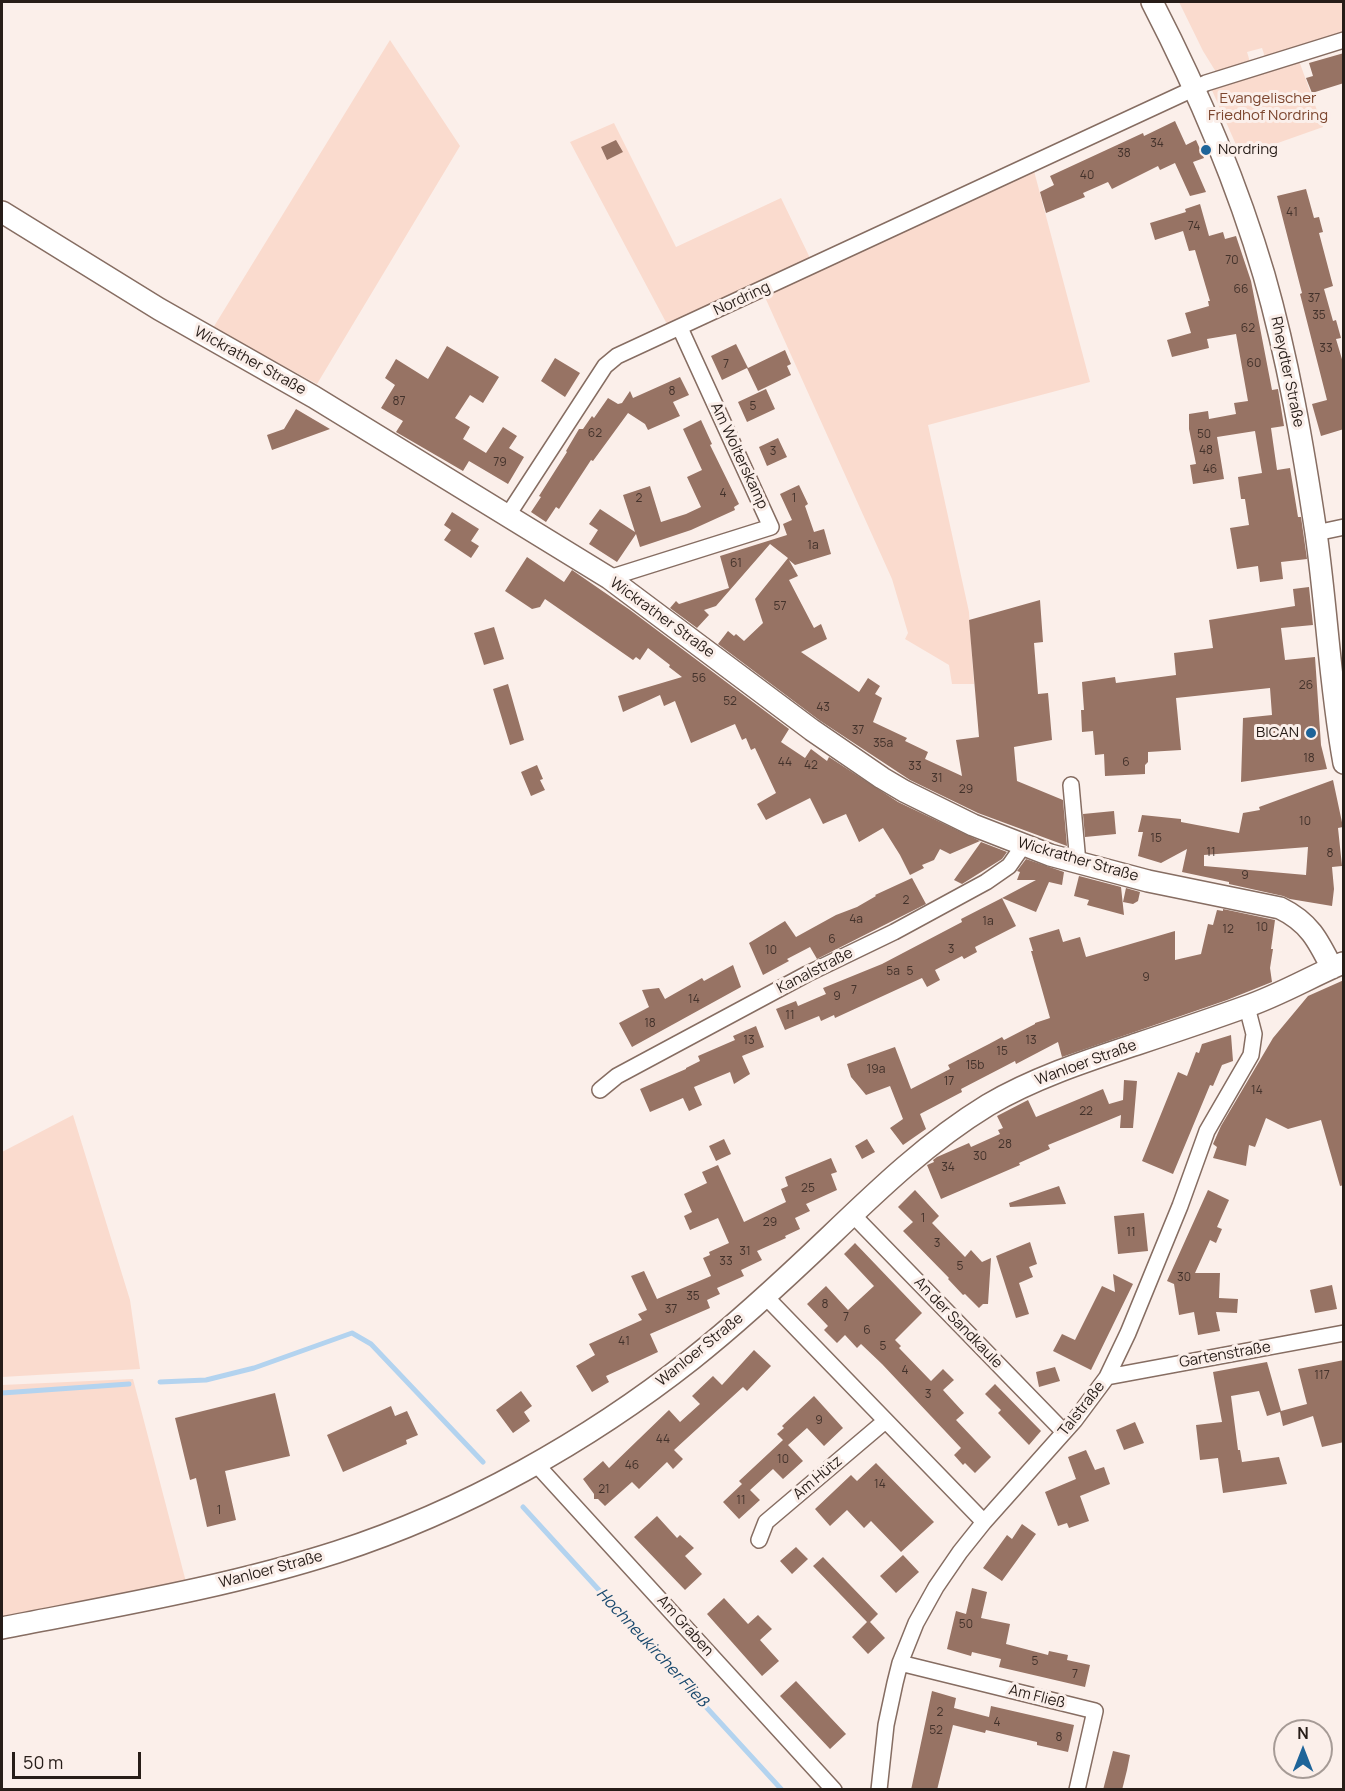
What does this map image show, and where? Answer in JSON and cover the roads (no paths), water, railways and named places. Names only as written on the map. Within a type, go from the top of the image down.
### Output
[{"type":"street","name":"Rheydter Straße","points":[[1152,2],[1195,88],[1239,199],[1267,285],[1293,398],[1316,533],[1331,680],[1344,763]]},
{"type":"street","name":"Nordring","points":[[508,515],[605,366],[621,354],[1195,88],[1216,79],[1344,40]]},
{"type":"street","name":"Wickrather Straße","points":[[2,212],[150,304],[296,387],[609,578],[812,730],[882,778],[958,818],[1023,846],[1157,883],[1280,908],[1299,918],[1338,965]]},
{"type":"street","name":"Am Wolterskamp","points":[[609,578],[771,527],[680,328]]},
{"type":"street","points":[[1316,533],[1344,527]]},
{"type":"street","points":[[1071,785],[1078,863]]},
{"type":"street","name":"Kanalstraße","points":[[600,1090],[617,1076],[807,974],[894,932],[986,882],[1009,866],[1023,846]]},
{"type":"street","name":"Wanloer Straße","points":[[2,1628],[235,1580],[335,1553],[413,1523],[536,1464],[633,1403],[696,1356],[935,1141],[971,1116],[1006,1095],[1083,1062],[1284,993],[1338,965]]},
{"type":"street","name":"Talstraße","points":[[879,1790],[886,1725],[900,1663],[916,1623],[936,1587],[960,1552],[1086,1406],[1107,1377],[1128,1333],[1208,1131],[1251,1055],[1254,1034],[1247,1007]]},
{"type":"street","name":"An der Sandkaule","points":[[852,1214],[1064,1432]]},
{"type":"street","points":[[765,1296],[884,1422],[984,1522]]},
{"type":"street","name":"Gartenstraße","points":[[1107,1377],[1344,1333]]},
{"type":"street","name":"Am Hütz","points":[[759,1540],[766,1522],[884,1422]]},
{"type":"street","name":"Am Graben","points":[[536,1464],[834,1790]]},
{"type":"street","name":"Am Fließ","points":[[900,1663],[1095,1711],[1077,1790]]},
{"type":"waterway","name":"Hochneukircher Fließ","points":[[160,1382],[206,1380],[254,1368],[352,1333],[371,1344],[483,1462]]},
{"type":"waterway","name":"Hochneukircher Fließ","points":[[2,1393],[129,1384]]},
{"type":"waterway","name":"Hochneukircher Fließ","points":[[523,1507],[782,1790]]},
{"type":"place","name":"Nordring","points":[[1206,150]]},
{"type":"place","name":"BICAN","points":[[1311,733]]},
{"type":"park label","name":"Evangelischer Friedhof Nordring","points":[[1268,108]]}]
